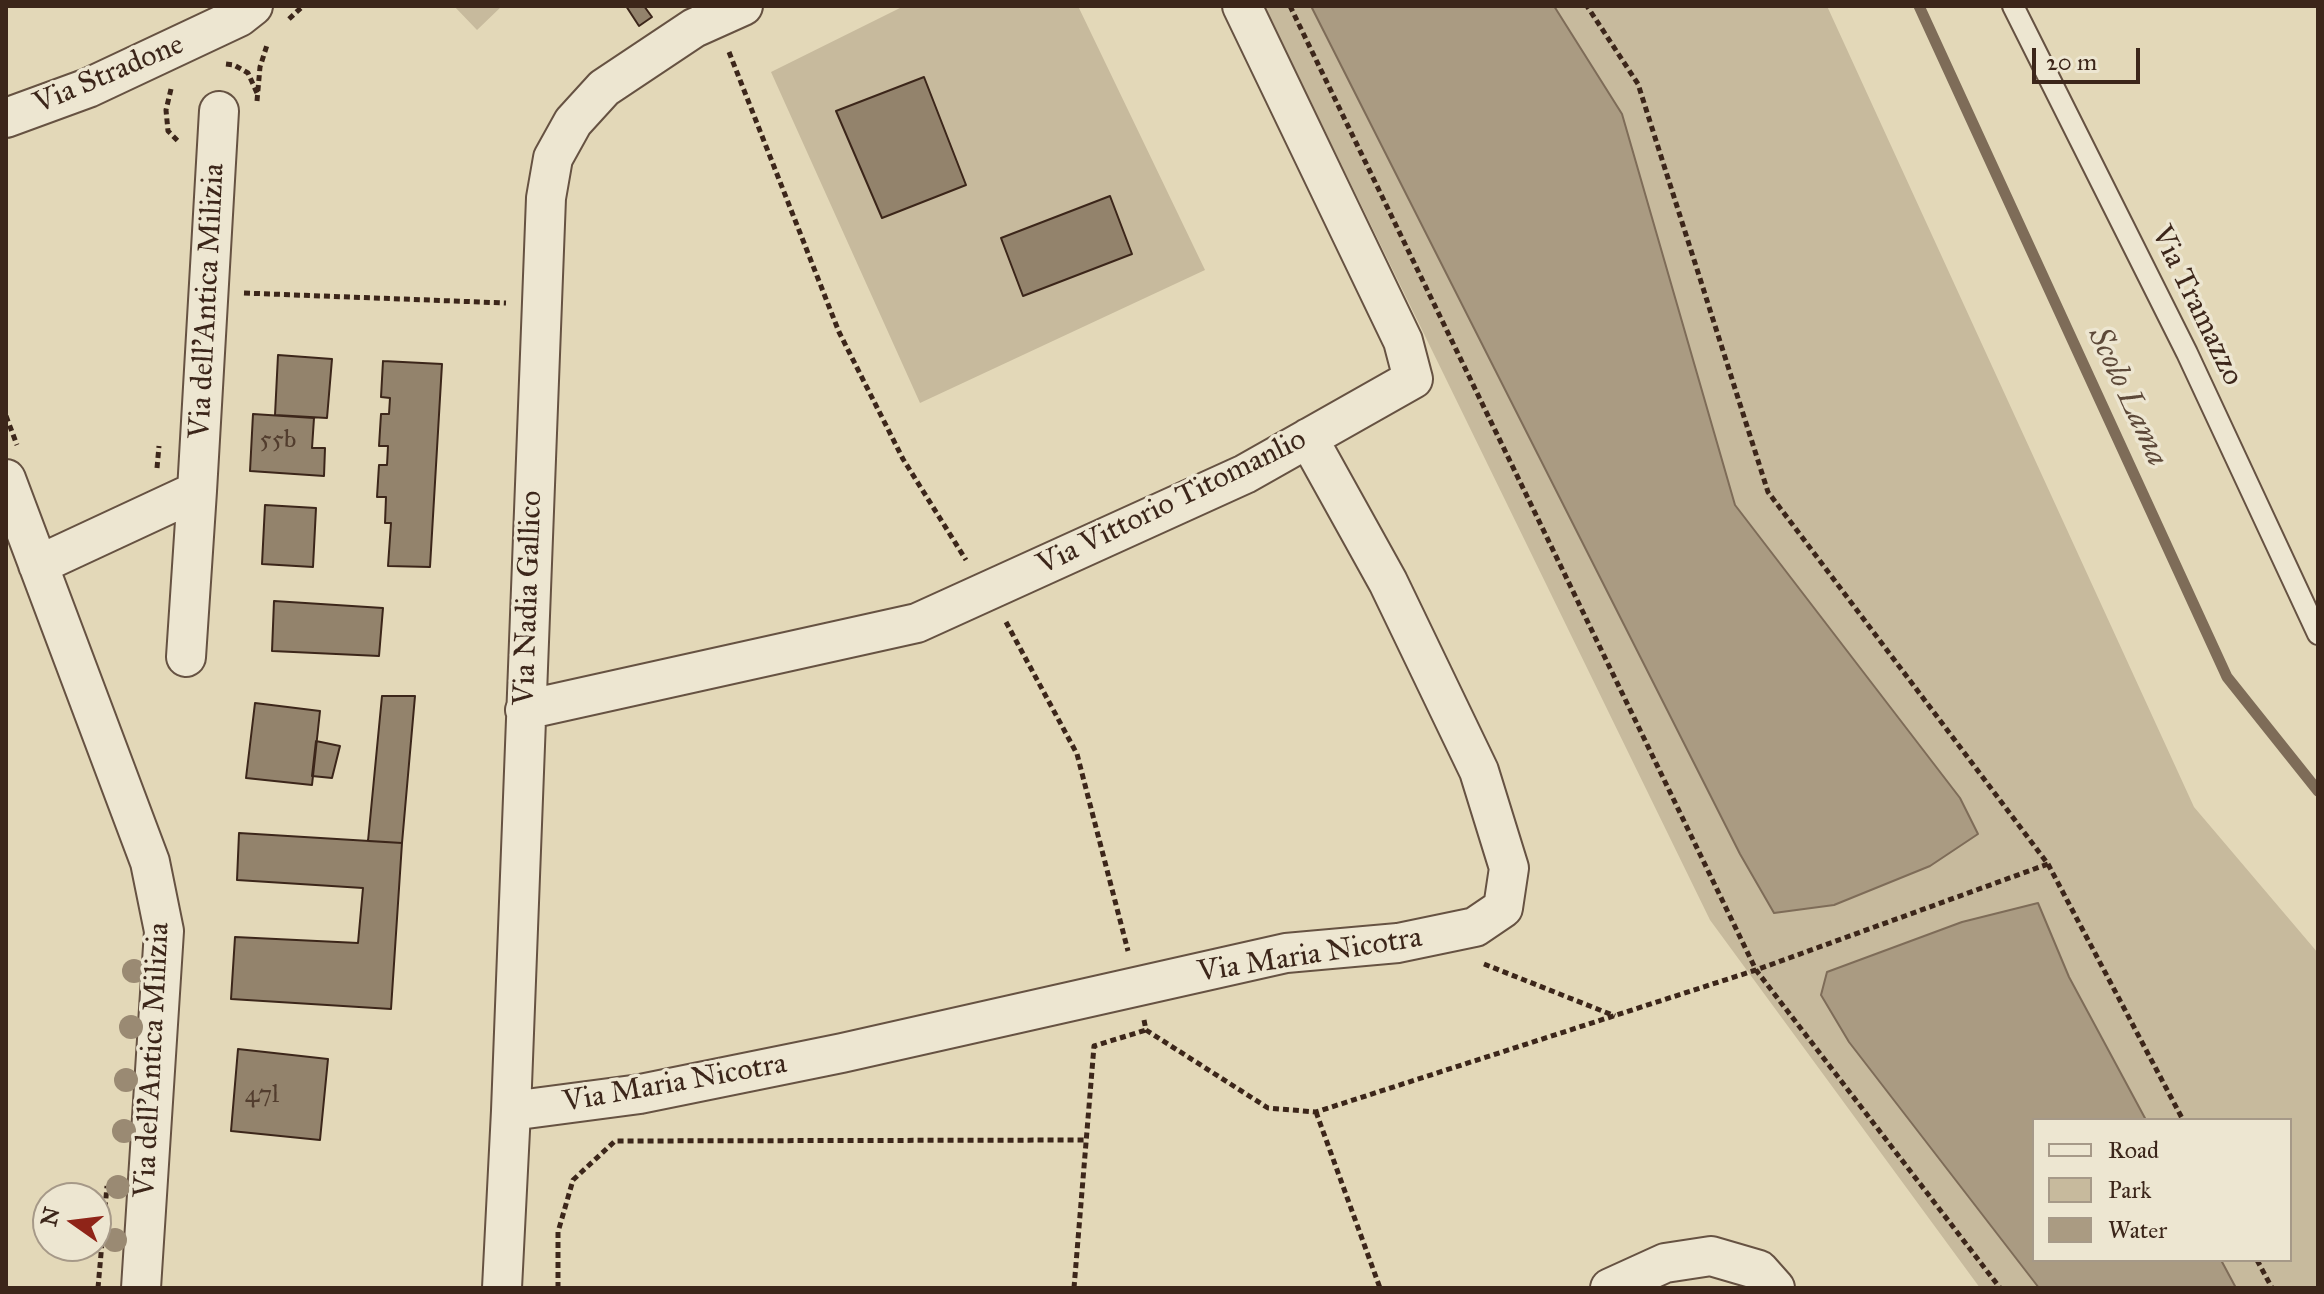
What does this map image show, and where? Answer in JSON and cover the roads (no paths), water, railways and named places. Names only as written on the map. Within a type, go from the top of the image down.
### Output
[{"type":"street","name":"Via Stradone","points":[[6,118],[88,88],[239,17],[253,6]]},
{"type":"street","name":"Via Vittorio Titomanlio","points":[[525,710],[917,623],[1245,474],[1413,379],[1403,341],[1242,6]]},
{"type":"street","name":"Via Nadia Gallico","points":[[502,1288],[546,198],[553,158],[573,122],[604,88],[694,28],[730,12]]},
{"type":"street","name":"Via dell'Antica Milizia","points":[[186,657],[219,111]]},
{"type":"street","name":"Via Maria Nicotra","points":[[511,1111],[640,1094],[749,1072],[1286,953],[1398,943],[1475,927],[1503,908],[1509,868],[1479,771],[1388,582],[1308,438]]},
{"type":"street","name":"Via dell'Antica Milizia","points":[[14,468],[38,565],[150,862],[164,931],[141,1288]]},
{"type":"street","points":[[38,565],[197,491]]},
{"type":"street","points":[[1610,1288],[1665,1263],[1711,1256],[1759,1270],[1775,1288]]},
{"type":"lane","name":"Via Tramazzo","points":[[2013,6],[2187,353],[2318,634]]},
{"type":"water","points":[[1311,6],[1554,6],[1622,114],[1735,505],[1960,798],[1978,834],[1930,866],[1834,905],[1774,913],[1740,854]]},
{"type":"water","points":[[2038,903],[2069,977],[2145,1118],[2032,1118],[2032,1262],[2222,1262],[2236,1288],[2039,1288],[1849,1042],[1821,995],[1827,972],[1962,922]]},
{"type":"waterway","name":"Scolo Lama","points":[[1919,6],[2227,677],[2318,791]]}]
